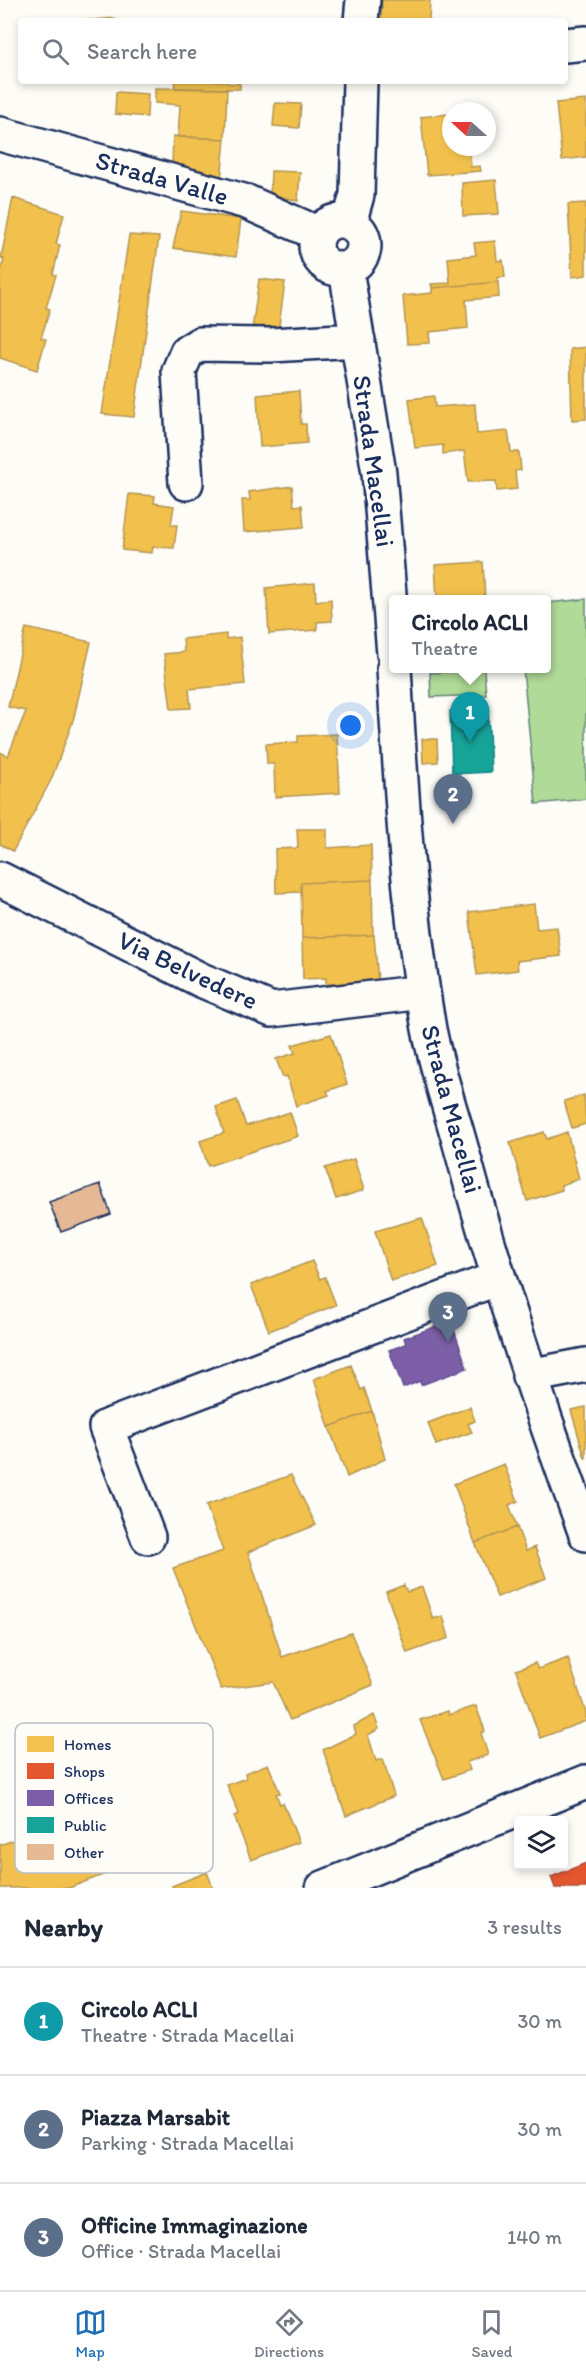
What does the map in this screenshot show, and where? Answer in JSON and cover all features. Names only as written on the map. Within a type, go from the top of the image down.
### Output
[{"type":"street","points":[[361,18],[363,0]]},
{"type":"street","points":[[568,45],[586,43]]},
{"type":"street","points":[[350,223],[357,195],[360,84]]},
{"type":"street","name":"Strada Valle","points":[[0,134],[247,202],[319,234]]},
{"type":"street","points":[[334,222],[350,223],[361,233],[365,248],[357,263],[346,269],[334,269],[321,260],[316,245],[319,234],[334,222]]},
{"type":"street","name":"Strada Macellai","points":[[346,269],[379,473],[390,595]]},
{"type":"street","points":[[186,483],[179,371],[187,351],[200,344],[271,345],[358,340]]},
{"type":"street","name":"Strada Macellai","points":[[394,673],[406,848],[415,939],[430,1032],[498,1278],[529,1376],[586,1534]]},
{"type":"street","name":"Via Belvedere","points":[[0,879],[201,980],[272,1010],[423,992]]},
{"type":"street","points":[[148,1537],[106,1427],[498,1278]]},
{"type":"street","points":[[529,1376],[586,1365]]},
{"type":"street","points":[[323,1888],[586,1782]]},
{"type":"green space","points":[[586,599],[586,799],[536,804],[523,673],[551,673],[551,603]]},
{"type":"green space","points":[[430,673],[484,673],[486,695],[431,697]]},
{"type":"building: Homes","points":[[382,0],[430,0],[429,18],[381,18]]},
{"type":"building: Homes","points":[[175,84],[240,84],[240,89],[174,88]]},
{"type":"building: Homes","points":[[155,88],[227,89],[225,139],[178,137],[180,105],[155,103]]},
{"type":"building: Homes","points":[[116,92],[148,94],[147,117],[115,114]]},
{"type":"building: Homes","points":[[586,100],[586,157],[562,160],[556,103]]},
{"type":"building: Homes","points":[[275,103],[301,104],[299,128],[273,126]]},
{"type":"building: Homes","points":[[442,115],[442,156],[470,156],[471,167],[480,166],[481,171],[427,175],[421,117]]},
{"type":"building: Homes","points":[[173,136],[225,139],[221,181],[172,167]]},
{"type":"building: Homes","points":[[271,171],[300,172],[298,201],[270,194]]},
{"type":"building: Homes","points":[[496,180],[499,214],[463,216],[462,183]]},
{"type":"building: Homes","points":[[13,198],[64,214],[56,244],[60,245],[53,274],[56,275],[46,308],[50,309],[41,338],[46,339],[37,370],[0,358],[0,274],[4,259],[1,258]]},
{"type":"building: Homes","points":[[586,203],[586,275],[572,277],[568,204]]},
{"type":"building: Homes","points":[[181,211],[241,219],[236,257],[173,248]]},
{"type":"building: Homes","points":[[129,235],[159,237],[134,417],[102,414]]},
{"type":"building: Homes","points":[[495,241],[497,261],[503,260],[505,277],[497,278],[498,282],[432,288],[431,284],[450,283],[448,258],[476,255],[474,243]]},
{"type":"building: Homes","points":[[259,279],[285,282],[278,333],[252,330]]},
{"type":"building: Homes","points":[[498,282],[499,297],[466,300],[468,328],[429,332],[430,343],[407,344],[403,296],[432,293],[432,288]]},
{"type":"building: Homes","points":[[586,347],[586,419],[572,420],[570,349]]},
{"type":"building: Homes","points":[[299,391],[301,424],[306,424],[307,443],[260,447],[257,395]]},
{"type":"building: Homes","points":[[434,396],[435,407],[475,404],[477,434],[508,431],[511,452],[519,452],[521,470],[515,471],[517,489],[497,491],[496,481],[468,482],[464,451],[443,454],[443,445],[415,448],[409,399]]},
{"type":"building: Homes","points":[[292,486],[294,506],[302,505],[304,527],[244,532],[242,500],[250,500],[249,492]]},
{"type":"building: Homes","points":[[129,494],[155,496],[154,503],[174,506],[171,525],[177,525],[174,548],[153,547],[152,553],[122,550]]},
{"type":"building: Homes","points":[[483,562],[485,595],[437,595],[435,565]]},
{"type":"building: Homes","points":[[315,583],[316,601],[331,599],[332,621],[317,622],[317,630],[269,634],[266,588]]},
{"type":"building: Homes","points":[[26,628],[91,642],[73,721],[51,780],[13,851],[0,844],[0,752],[8,756],[26,711],[8,707]]},
{"type":"building: Homes","points":[[226,634],[226,639],[240,637],[245,684],[189,689],[191,708],[171,709],[164,654],[184,652],[183,639]]},
{"type":"building: Homes","points":[[337,734],[340,793],[275,797],[274,764],[267,764],[266,744],[298,742],[298,736]]},
{"type":"building: Homes","points":[[422,739],[437,739],[438,762],[423,763]]},
{"type":"building: Homes","points":[[297,829],[327,829],[327,848],[371,845],[372,880],[301,883],[301,892],[276,893],[275,849],[298,848]]},
{"type":"building: Homes","points":[[372,880],[373,935],[302,938],[301,883]]},
{"type":"building: Homes","points":[[534,904],[537,929],[557,927],[561,956],[517,961],[518,970],[477,975],[469,912]]},
{"type":"building: Homes","points":[[374,935],[378,981],[326,984],[326,978],[303,979],[302,938]]},
{"type":"building: Homes","points":[[331,1034],[347,1084],[327,1091],[329,1095],[296,1106],[287,1076],[283,1077],[276,1059],[295,1053],[292,1045]]},
{"type":"building: Homes","points":[[584,1095],[586,1124],[572,1128],[564,1101]]},
{"type":"building: Homes","points":[[237,1100],[246,1126],[290,1112],[298,1136],[208,1166],[200,1141],[224,1133],[216,1107]]},
{"type":"building: Homes","points":[[544,1132],[547,1139],[567,1132],[579,1179],[561,1185],[562,1190],[527,1201],[510,1143]]},
{"type":"building: Homes","points":[[354,1159],[364,1190],[336,1199],[325,1168]]},
{"type":"building: Homes","points":[[422,1218],[438,1266],[391,1281],[375,1231]]},
{"type":"building: Homes","points":[[312,1261],[320,1279],[325,1277],[336,1305],[269,1331],[251,1285]]},
{"type":"building: Homes","points":[[351,1365],[361,1390],[364,1388],[372,1411],[329,1427],[314,1379]]},
{"type":"building: Homes","points":[[470,1407],[475,1421],[468,1424],[472,1432],[436,1445],[428,1423]]},
{"type":"building: Homes","points":[[586,1407],[586,1458],[585,1458],[571,1410]]},
{"type":"building: Homes","points":[[372,1411],[385,1459],[347,1477],[329,1427]]},
{"type":"building: Homes","points":[[504,1464],[518,1501],[509,1505],[517,1527],[475,1543],[454,1484]]},
{"type":"building: Homes","points":[[291,1475],[316,1525],[248,1552],[282,1657],[351,1633],[373,1685],[290,1720],[273,1682],[221,1689],[173,1568],[223,1551],[206,1505]]},
{"type":"building: Homes","points":[[517,1527],[526,1551],[535,1547],[546,1578],[497,1597],[475,1543]]},
{"type":"building: Homes","points":[[404,1585],[407,1592],[422,1587],[433,1619],[443,1616],[449,1638],[407,1653],[386,1592]]},
{"type":"building: Homes","points":[[568,1658],[586,1713],[586,1721],[540,1738],[516,1670],[535,1663],[538,1669]]},
{"type":"building: Homes","points":[[476,1706],[485,1731],[481,1733],[488,1755],[467,1762],[470,1770],[444,1779],[420,1720],[448,1711],[449,1715]]},
{"type":"building: Homes","points":[[374,1715],[379,1729],[368,1735],[376,1761],[383,1759],[394,1796],[346,1816],[323,1750],[356,1734],[354,1726]]},
{"type":"building: Homes","points":[[268,1764],[280,1793],[276,1794],[280,1804],[283,1803],[299,1842],[251,1860],[234,1816],[239,1814],[227,1785],[246,1778],[245,1773]]},
{"type":"building: Homes","points":[[15,1839],[15,1873],[108,1873],[69,1888],[0,1888],[0,1845]]},
{"type":"building: Homes","points":[[207,1873],[213,1888],[173,1888],[172,1886]]},
{"type":"building: Shops","points":[[586,1863],[586,1888],[555,1888],[551,1877]]},
{"type":"building: Offices","points":[[451,1321],[467,1368],[421,1385],[420,1381],[403,1388],[389,1350],[406,1344],[404,1338]]},
{"type":"building: Public","points":[[488,710],[491,772],[452,774],[450,711]]},
{"type":"building: Other","points":[[100,1184],[111,1214],[61,1232],[49,1202]]},
{"type":"place","name":"Circolo ACLI","points":[[470,742]]},
{"type":"place","name":"Piazza Marsabit","points":[[453,824]]},
{"type":"place","name":"Officine Immaginazione","points":[[448,1342]]}]
